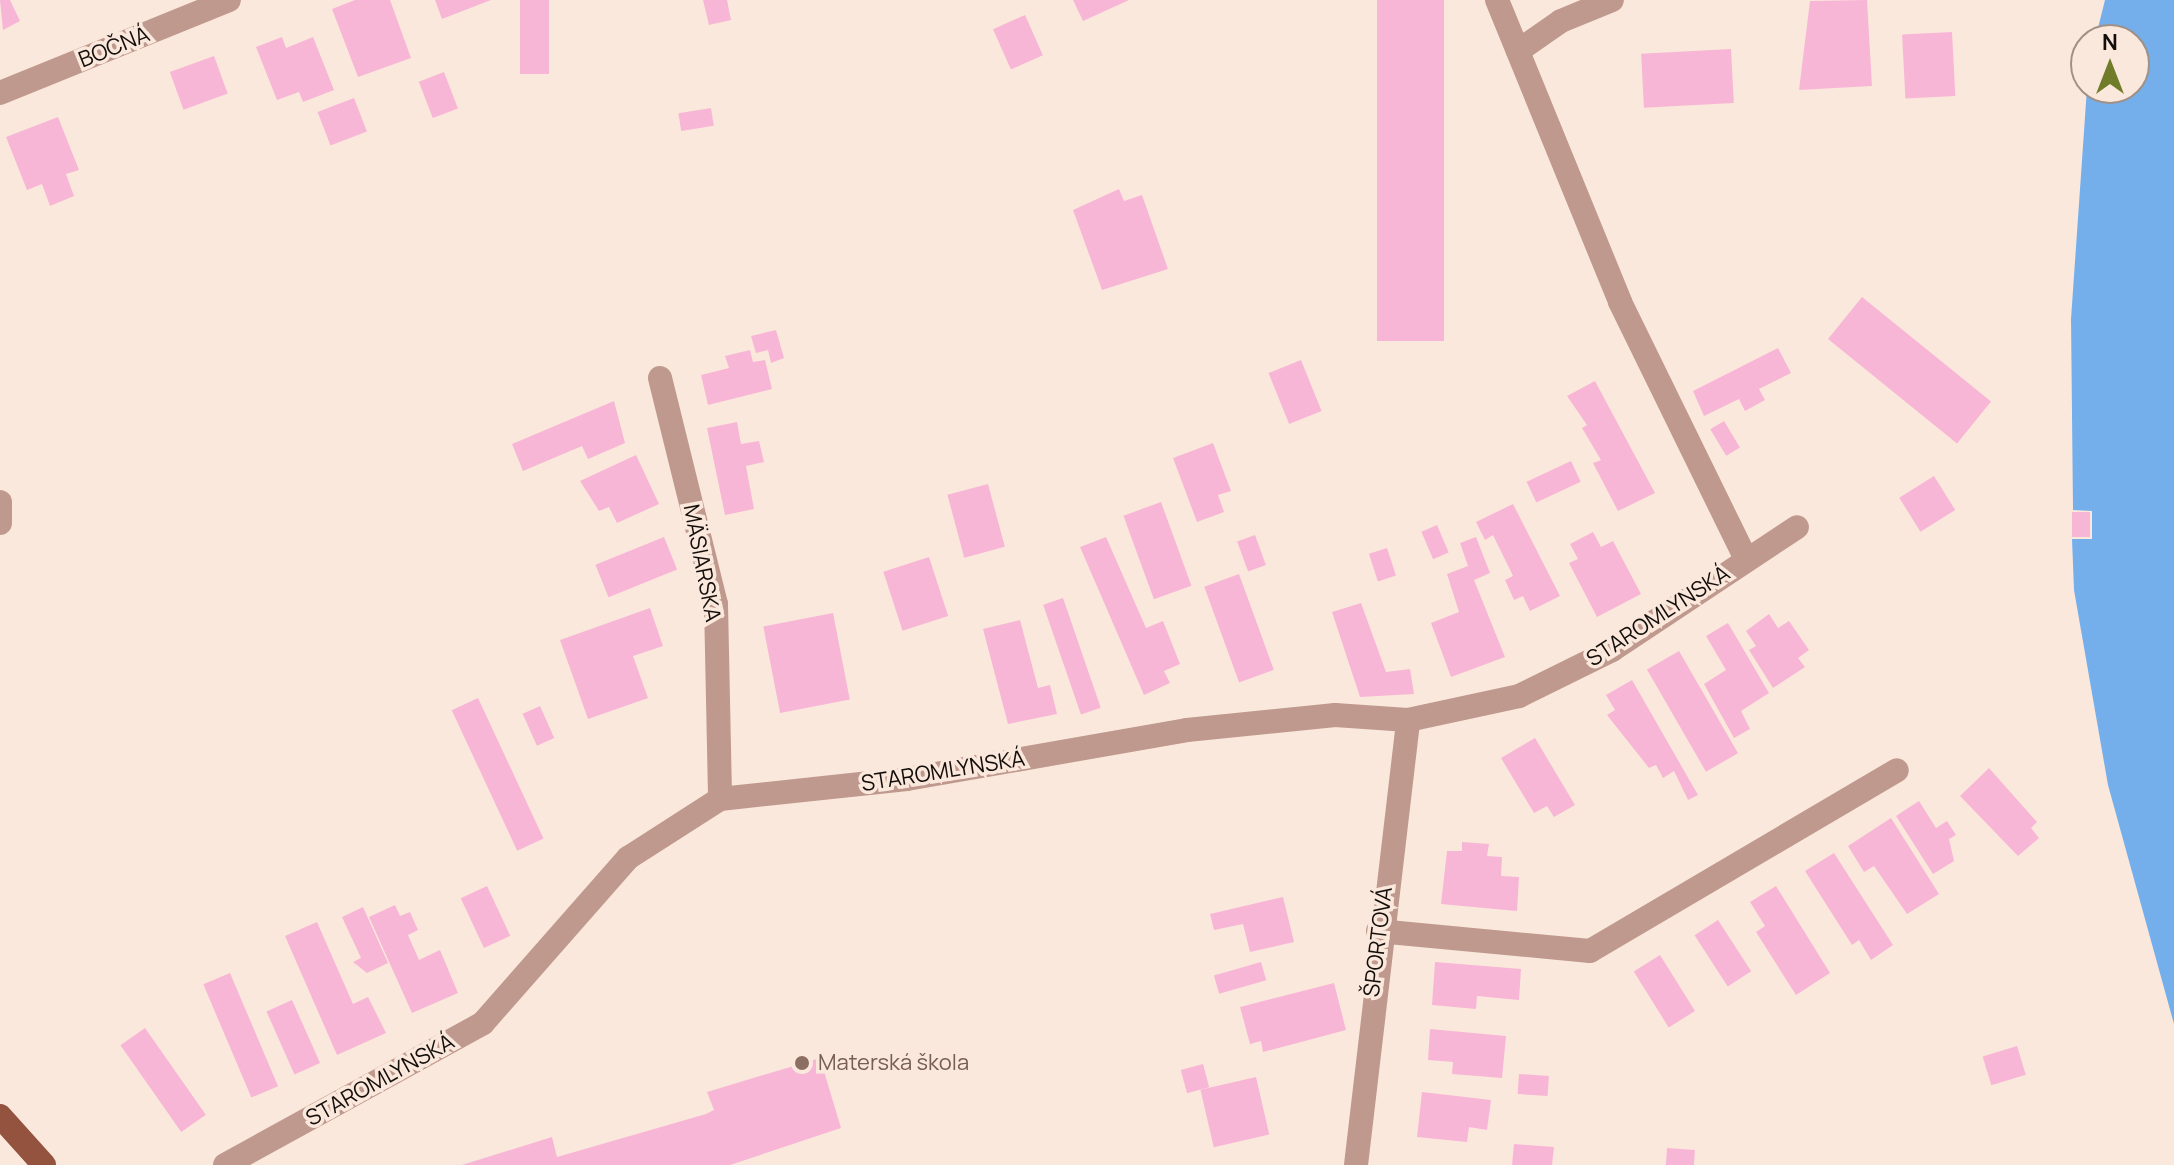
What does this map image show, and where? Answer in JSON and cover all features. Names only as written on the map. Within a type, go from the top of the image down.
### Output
[{"type":"main road","points":[[0,1116],[44,1165]]},
{"type":"street","name":"BOČNÁ","points":[[0,93],[229,0]]},
{"type":"street","name":"STAROMLYNSKÁ","points":[[1497,0],[1620,302],[1746,559]]},
{"type":"street","points":[[1518,51],[1561,21],[1612,0]]},
{"type":"street","name":"MÄSIARSKA","points":[[660,378],[716,604],[720,799]]},
{"type":"street","points":[[0,502],[0,523]]},
{"type":"street","name":"STAROMLYNSKÁ","points":[[225,1165],[483,1023],[628,858],[720,799],[907,779],[1187,730],[1335,715],[1408,720],[1519,696],[1612,650],[1797,527]]},
{"type":"street","name":"ŠPORTOVÁ","points":[[1356,1165],[1378,931],[1408,720]]},
{"type":"street","points":[[1378,931],[1590,951],[1897,770]]},
{"type":"water","points":[[2105,0],[2174,0],[2174,1024],[2108,785],[2074,590],[2072,539],[2092,539],[2092,511],[2073,510],[2071,319],[2086,104],[2150,104],[2150,24],[2099,24]]},
{"type":"building","points":[[0,0],[10,0],[20,21],[3,30]]},
{"type":"building","points":[[355,0],[390,0],[411,58],[358,77],[332,9]]},
{"type":"building","points":[[435,0],[491,0],[442,19]]},
{"type":"building","points":[[520,0],[549,0],[549,74],[520,74]]},
{"type":"building","points":[[703,0],[727,0],[731,20],[709,25]]},
{"type":"building","points":[[1073,0],[1129,0],[1083,21]]},
{"type":"building","points":[[1377,0],[1444,0],[1444,341],[1377,341]]},
{"type":"building","points":[[1867,0],[1872,86],[1799,90],[1810,1]]},
{"type":"building","points":[[1025,15],[1043,55],[1011,69],[993,29]]},
{"type":"building","points":[[1952,32],[1955,96],[1905,99],[1902,35]]},
{"type":"building","points":[[282,37],[286,48],[313,37],[334,90],[303,102],[299,92],[277,100],[256,47]]},
{"type":"building","points":[[1731,49],[1734,103],[1644,108],[1641,54]]},
{"type":"building","points":[[214,56],[228,94],[184,110],[170,72]]},
{"type":"building","points":[[444,72],[458,108],[433,118],[419,82]]},
{"type":"building","points":[[354,98],[367,132],[330,146],[318,112]]},
{"type":"building","points":[[711,108],[714,126],[681,131],[678,113]]},
{"type":"building","points":[[58,117],[79,170],[66,174],[74,196],[50,206],[42,184],[27,190],[6,137]]},
{"type":"building","points":[[1119,189],[1124,201],[1142,195],[1168,269],[1102,290],[1073,210]]},
{"type":"building","points":[[1862,297],[1991,401],[1957,443],[1828,339]]},
{"type":"building","points":[[776,330],[784,358],[771,363],[768,350],[756,353],[751,336]]},
{"type":"building","points":[[1778,348],[1791,373],[1759,389],[1765,400],[1745,411],[1739,399],[1704,416],[1693,391]]},
{"type":"building","points":[[750,350],[753,362],[765,360],[772,389],[708,405],[701,375],[729,368],[725,356]]},
{"type":"building","points":[[1301,360],[1322,411],[1289,424],[1269,373]]},
{"type":"building","points":[[1595,381],[1655,493],[1618,511],[1593,463],[1601,460],[1582,428],[1587,425],[1567,396]]},
{"type":"building","points":[[614,401],[625,443],[588,459],[582,446],[523,471],[512,444]]},
{"type":"building","points":[[1724,421],[1740,448],[1726,456],[1710,429]]},
{"type":"building","points":[[737,422],[741,444],[759,441],[764,462],[746,466],[754,509],[725,515],[707,428]]},
{"type":"building","points":[[1213,443],[1231,491],[1218,495],[1224,512],[1197,522],[1173,458]]},
{"type":"building","points":[[636,455],[659,504],[617,523],[609,507],[599,511],[580,481]]},
{"type":"building","points":[[1571,461],[1581,482],[1536,503],[1527,482]]},
{"type":"building","points":[[1934,476],[1955,510],[1920,532],[1899,498]]},
{"type":"building","points":[[988,484],[1005,547],[964,558],[947,495]]},
{"type":"building","points":[[1161,502],[1191,586],[1154,599],[1123,516]]},
{"type":"building","points":[[1513,504],[1560,596],[1530,611],[1523,596],[1514,600],[1505,580],[1513,576],[1493,535],[1485,540],[1476,522]]},
{"type":"building","points":[[2072,512],[2090,512],[2090,537],[2072,537]]},
{"type":"building","points":[[1437,525],[1449,553],[1433,559],[1421,532]]},
{"type":"building","points":[[1593,532],[1601,547],[1613,541],[1641,594],[1597,617],[1569,563],[1578,559],[1570,544]]},
{"type":"building","points":[[1255,535],[1266,565],[1248,572],[1237,541]]},
{"type":"building","points":[[664,537],[677,569],[608,597],[595,565]]},
{"type":"building","points":[[1106,537],[1146,628],[1163,621],[1180,664],[1164,671],[1170,683],[1144,695],[1080,547]]},
{"type":"building","points":[[1476,537],[1490,573],[1474,580],[1505,657],[1451,677],[1431,623],[1459,612],[1447,574],[1468,566],[1460,543]]},
{"type":"building","points":[[1387,548],[1396,576],[1378,581],[1369,554]]},
{"type":"building","points":[[929,557],[948,616],[903,631],[883,572]]},
{"type":"building","points":[[1239,574],[1274,670],[1239,683],[1204,587]]},
{"type":"building","points":[[1063,598],[1101,708],[1081,715],[1043,605]]},
{"type":"building","points":[[1361,603],[1386,672],[1410,669],[1414,694],[1360,697],[1332,612]]},
{"type":"building","points":[[650,608],[663,646],[633,656],[648,698],[588,719],[560,640]]},
{"type":"building","points":[[833,613],[850,699],[780,713],[763,627]]},
{"type":"building","points":[[1769,614],[1778,628],[1789,621],[1809,650],[1798,658],[1805,667],[1773,688],[1749,650],[1756,646],[1746,631]]},
{"type":"building","points":[[1020,620],[1038,688],[1050,685],[1057,714],[1008,724],[983,629]]},
{"type":"building","points":[[1728,623],[1769,693],[1741,711],[1750,729],[1734,738],[1704,684],[1726,670],[1706,636]]},
{"type":"building","points":[[1679,651],[1738,753],[1706,772],[1647,670]]},
{"type":"building","points":[[1632,680],[1698,795],[1688,800],[1674,771],[1663,778],[1656,765],[1649,768],[1607,715],[1615,710],[1606,695]]},
{"type":"building","points":[[478,698],[544,838],[517,851],[452,710]]},
{"type":"building","points":[[540,706],[554,738],[537,746],[523,714]]},
{"type":"building","points":[[1535,738],[1575,805],[1554,817],[1547,806],[1534,813],[1501,758]]},
{"type":"building","points":[[1989,768],[2037,822],[2031,828],[2039,838],[2018,856],[1960,796]]},
{"type":"building","points":[[1919,801],[1936,828],[1947,821],[1956,835],[1949,839],[1954,861],[1933,874],[1896,816]]},
{"type":"building","points":[[1891,818],[1939,894],[1907,914],[1874,866],[1864,872],[1848,846]]},
{"type":"building","points":[[1462,842],[1489,844],[1487,856],[1502,857],[1501,876],[1519,877],[1517,911],[1441,904],[1447,851],[1462,851]]},
{"type":"building","points":[[1834,853],[1893,945],[1871,960],[1859,940],[1852,945],[1805,871]]},
{"type":"building","points":[[487,886],[510,936],[484,948],[461,898]]},
{"type":"building","points":[[1776,886],[1830,973],[1796,995],[1756,932],[1765,926],[1750,902]]},
{"type":"building","points":[[1283,897],[1294,942],[1250,952],[1243,924],[1214,930],[1210,914]]},
{"type":"building","points":[[395,905],[400,916],[410,912],[418,930],[408,935],[419,960],[440,950],[458,993],[412,1013],[369,917]]},
{"type":"building","points":[[363,907],[388,963],[367,973],[353,962],[361,958],[342,917]]},
{"type":"building","points":[[1718,920],[1751,971],[1728,986],[1695,935]]},
{"type":"building","points":[[317,922],[353,1004],[368,997],[386,1033],[337,1055],[285,936]]},
{"type":"building","points":[[1660,955],[1695,1011],[1669,1027],[1634,971]]},
{"type":"building","points":[[1261,962],[1266,980],[1219,994],[1214,976]]},
{"type":"building","points":[[1435,962],[1521,969],[1519,1000],[1477,996],[1476,1009],[1432,1005]]},
{"type":"building","points":[[230,973],[278,1086],[251,1098],[203,984]]},
{"type":"building","points":[[1334,983],[1346,1030],[1263,1052],[1261,1041],[1250,1044],[1240,1007]]},
{"type":"building","points":[[292,1000],[320,1063],[294,1074],[266,1011]]},
{"type":"building","points":[[145,1028],[206,1115],[181,1132],[120,1045]]},
{"type":"building","points":[[1430,1029],[1506,1036],[1502,1078],[1452,1074],[1453,1062],[1428,1060]]},
{"type":"building","points":[[2017,1046],[2026,1075],[1991,1085],[1983,1057]]},
{"type":"building","points":[[820,1058],[841,1128],[730,1165],[462,1165],[552,1137],[557,1157],[706,1114],[714,1110],[707,1092]]},
{"type":"building","points":[[1203,1064],[1209,1087],[1187,1093],[1181,1070]]},
{"type":"building","points":[[1519,1074],[1549,1076],[1548,1096],[1518,1094]]},
{"type":"building","points":[[1256,1077],[1269,1134],[1214,1147],[1200,1090]]},
{"type":"building","points":[[1422,1092],[1491,1100],[1487,1130],[1469,1127],[1467,1142],[1417,1137]]},
{"type":"building","points":[[1514,1144],[1554,1147],[1552,1165],[1512,1165]]},
{"type":"building","points":[[1667,1148],[1695,1150],[1694,1165],[1666,1165]]},
{"type":"place","name":"Materská škola","points":[[802,1063]]}]
